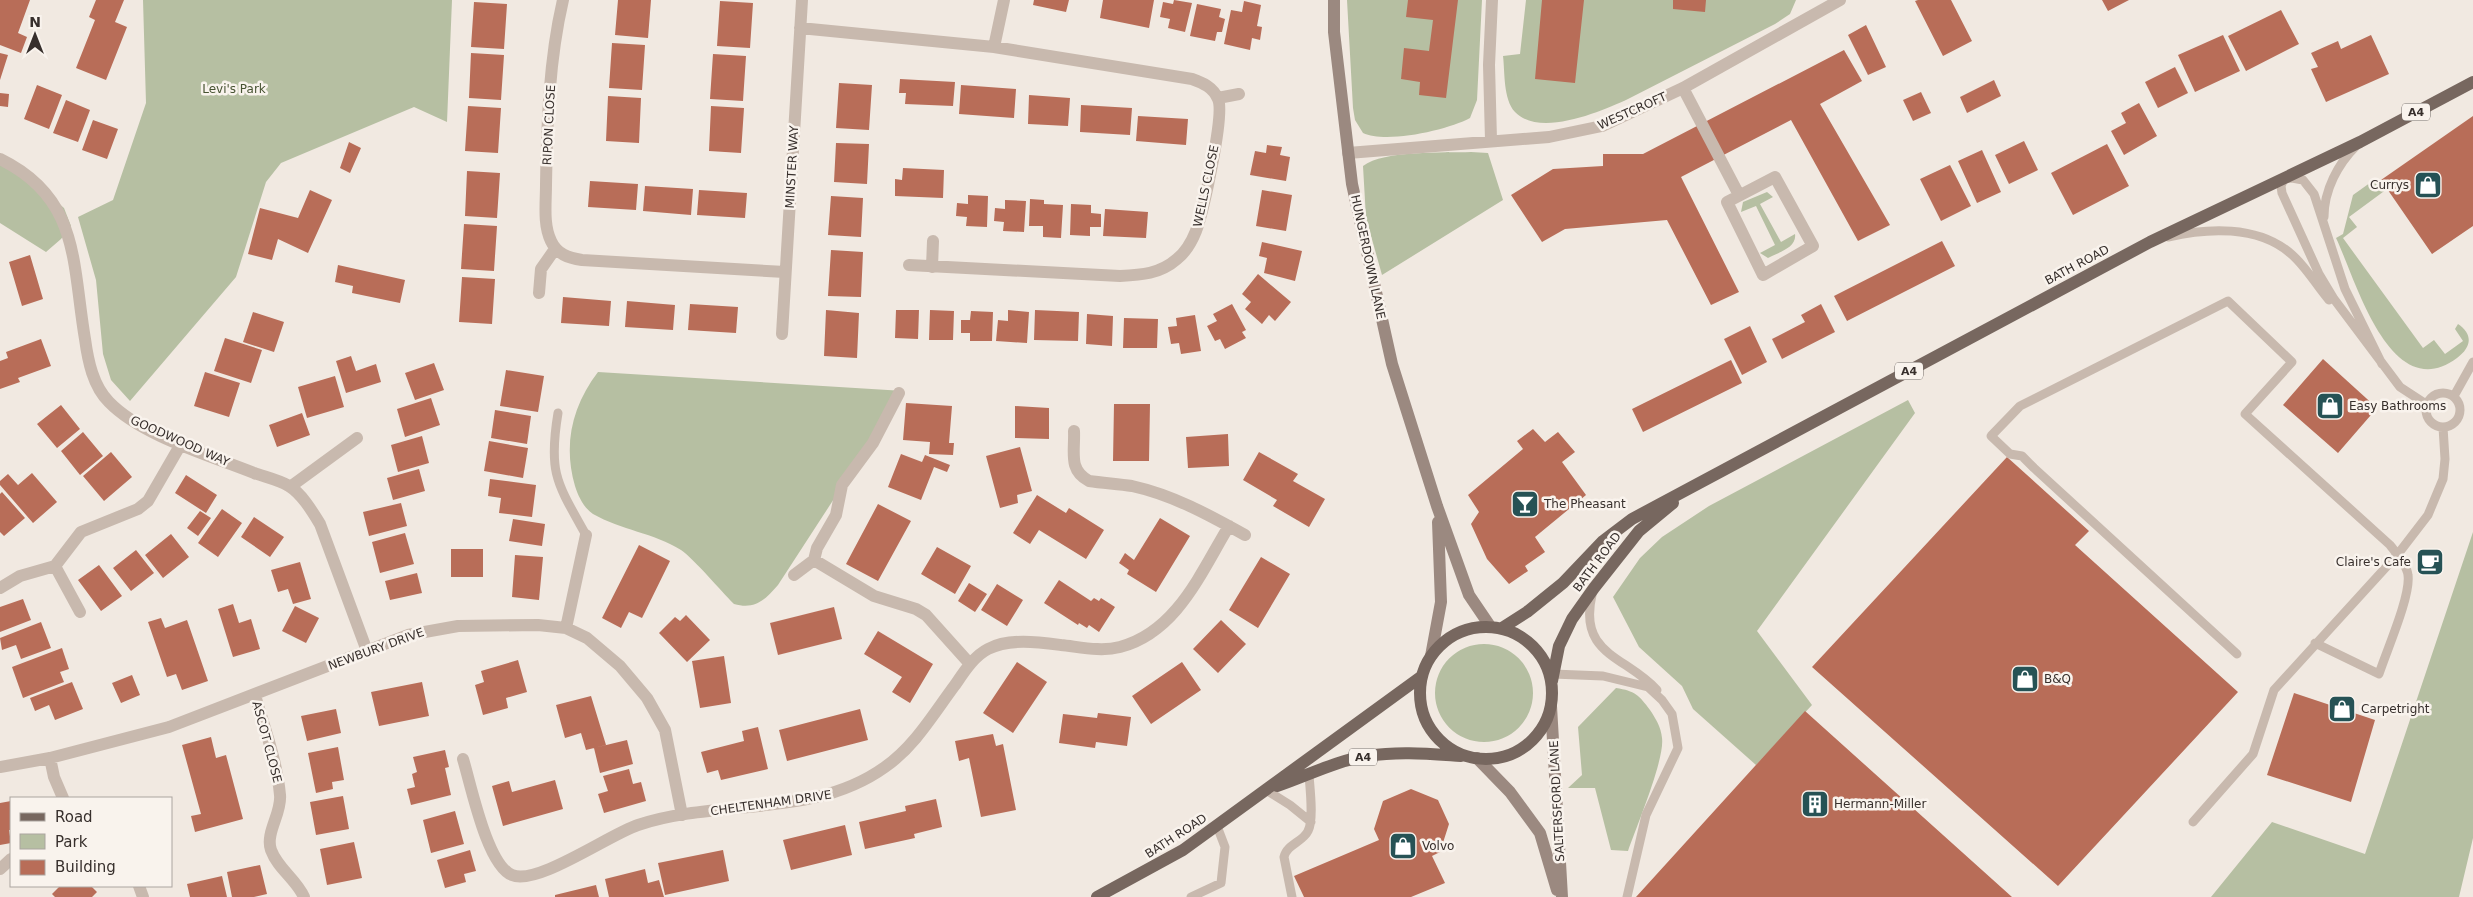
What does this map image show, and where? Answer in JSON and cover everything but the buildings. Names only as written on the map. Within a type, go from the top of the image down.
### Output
[{"type":"main road","name":"HUNGERDOWN LANE","points":[[1334,0],[1334,32],[1348,153],[1357,211],[1392,364],[1437,506],[1469,595],[1496,627]]},
{"type":"main road","name":"BATH ROAD","points":[[1496,627],[1527,612],[1556,588],[1603,541],[1632,519],[1698,482],[2150,242],[2360,142],[2473,82]]},
{"type":"main road","name":"BATH ROAD","points":[[1552,678],[1559,646],[1572,619],[1594,588],[1639,531],[1698,482]]},
{"type":"main road","name":"HUNGERDOWN LANE","points":[[1431,656],[1442,602],[1437,506]]},
{"type":"main road","points":[[1496,627],[1530,643],[1545,662],[1552,678],[1551,706],[1545,724],[1531,742],[1522,749],[1500,758],[1471,757],[1455,751],[1437,738],[1425,719],[1420,698],[1422,676],[1431,656],[1446,640],[1466,630],[1496,627]]},
{"type":"main road","name":"BATH ROAD","points":[[1097,897],[1183,850],[1422,676]]},
{"type":"main road","name":"SALTERSFORD LANE","points":[[1551,706],[1560,897]]},
{"type":"main road","name":"BATH ROAD","points":[[1266,790],[1310,776],[1327,767],[1368,756],[1408,753],[1471,757]]},
{"type":"main road","name":"SALTERSFORD LANE","points":[[1471,757],[1510,792],[1540,833],[1560,897]]},
{"type":"street","name":"RIPON CLOSE","points":[[555,249],[546,224],[547,163],[554,48],[564,0]]},
{"type":"street","name":"MINSTER WAY","points":[[782,334],[802,0]]},
{"type":"street","points":[[994,47],[1004,0]]},
{"type":"street","points":[[1491,140],[1489,65],[1492,0]]},
{"type":"street","name":"WESTCROFT","points":[[1348,153],[1491,140],[1549,137],[1602,126],[1683,88],[1823,4],[1840,0]]},
{"type":"street","points":[[800,28],[994,47],[1192,79],[1209,87],[1218,98],[1238,94]]},
{"type":"street","name":"WESTCROFT","points":[[1683,88],[1739,195]]},
{"type":"street","name":"WELLS CLOSE","points":[[909,265],[1120,276],[1144,275],[1167,266],[1184,252],[1196,231],[1220,120],[1218,98]]},
{"type":"street","name":"GOODWOOD WAY","points":[[0,158],[32,178],[51,197],[62,219],[76,276],[88,360],[95,380],[107,400],[125,418],[181,444],[290,487],[309,506],[320,524],[367,650]]},
{"type":"street","points":[[1774,177],[1814,246],[1763,275],[1726,202],[1739,195],[1774,177]]},
{"type":"street","points":[[932,266],[933,241]]},
{"type":"street","points":[[539,293],[541,269],[555,249],[562,255],[582,260],[785,272]]},
{"type":"street","points":[[794,575],[814,560],[817,548],[836,515],[842,486],[872,443],[899,393]]},
{"type":"street","points":[[1074,431],[1075,468],[1083,478],[1089,481],[1131,486],[1168,497],[1190,505],[1245,535]]},
{"type":"street","points":[[290,487],[357,438]]},
{"type":"street","points":[[0,588],[27,574],[55,566],[81,532],[132,512],[148,501],[181,444]]},
{"type":"street","name":"CHELTENHAM DRIVE","points":[[463,759],[483,829],[492,852],[499,863],[512,876],[536,874],[566,862],[620,832],[652,821],[682,815],[813,799],[839,793],[885,768],[913,742],[970,664],[987,649],[1005,644],[1046,643],[1102,649],[1120,647],[1139,640],[1166,622],[1179,609],[1230,526]]},
{"type":"street","points":[[566,628],[586,535]]},
{"type":"street","points":[[814,560],[874,596],[916,609],[926,615],[970,664]]},
{"type":"street","points":[[55,566],[80,612]]},
{"type":"street","name":"NEWBURY DRIVE","points":[[0,767],[50,758],[169,727],[408,635],[458,626],[506,624],[566,628],[587,638],[603,650],[620,666],[647,698],[665,730],[676,777],[682,815]]},
{"type":"street","name":"ASCOT CLOSE","points":[[255,695],[280,794],[280,811],[270,840],[271,849],[275,859],[304,897]]},
{"type":"street","points":[[50,758],[54,777],[63,797]]},
{"type":"street","points":[[0,869],[10,860]]},
{"type":"lane","points":[[2324,223],[2326,202],[2333,179],[2344,160],[2360,142]]},
{"type":"lane","points":[[2296,178],[2307,183],[2314,194],[2345,289],[2382,364],[2326,287],[2282,193],[2281,186],[2284,179],[2296,178]]},
{"type":"lane","points":[[2150,242],[2190,233],[2225,232],[2251,233],[2269,239],[2290,253],[2404,391],[2426,404]]},
{"type":"lane","points":[[2237,654],[2022,456],[2010,454],[1991,436],[2020,406],[2228,301],[2292,362],[2245,414],[2398,554],[2408,575],[2407,586],[2379,674],[2315,643]]},
{"type":"lane","points":[[2454,396],[2473,362]]},
{"type":"lane","points":[[2449,393],[2454,396],[2460,406],[2459,417],[2452,425],[2443,427],[2434,425],[2427,418],[2426,404],[2433,395],[2449,393]]},
{"type":"lane","points":[[558,413],[552,445],[556,477],[586,535]]},
{"type":"lane","points":[[2193,822],[2253,754],[2274,690],[2398,554],[2428,515],[2441,487],[2445,459],[2443,427]]},
{"type":"lane","points":[[1594,588],[1590,605],[1590,627],[1600,647],[1613,658],[1648,678],[1663,696],[1672,714],[1678,748],[1646,815],[1627,897]]},
{"type":"lane","points":[[1552,678],[1603,676],[1648,687],[1662,700],[1672,714]]},
{"type":"lane","points":[[1292,897],[1284,857],[1286,851],[1308,832],[1311,822],[1310,776]]},
{"type":"lane","points":[[1266,790],[1290,805],[1311,822]]},
{"type":"lane","points":[[1191,897],[1221,883],[1225,847],[1217,826]]},
{"type":"green space","name":"Levi's Park","points":[[143,0],[452,0],[447,122],[414,107],[281,163],[266,182],[236,277],[130,401],[111,380],[103,354],[96,280],[78,217],[113,200],[146,103]]},
{"type":"green space","points":[[1347,0],[1482,0],[1477,100],[1470,118],[1447,127],[1417,134],[1386,137],[1363,133],[1355,120],[1353,108]]},
{"type":"green space","points":[[1526,0],[1796,0],[1790,14],[1775,24],[1628,99],[1603,110],[1571,120],[1540,123],[1526,119],[1515,112],[1508,100],[1505,85],[1503,56],[1520,54]]},
{"type":"green space","points":[[0,153],[64,208],[71,226],[61,239],[46,252],[0,223]]},
{"type":"green space","points":[[1488,153],[1503,200],[1382,275],[1366,218],[1363,166],[1385,157],[1399,155]]},
{"type":"green space","points":[[2374,180],[2387,189],[2349,217],[2357,227],[2343,238],[2423,348],[2434,340],[2445,354],[2463,341],[2455,329],[2458,324],[2466,332],[2469,341],[2462,354],[2433,369],[2412,366],[2394,352],[2378,331],[2365,306],[2336,238],[2343,234],[2353,195]]},
{"type":"green space","points":[[1767,192],[1773,197],[1760,204],[1781,242],[1795,234],[1795,239],[1790,246],[1768,258],[1760,253],[1775,245],[1756,206],[1741,212],[1743,202]]},
{"type":"green space","points":[[598,372],[904,391],[778,585],[769,595],[754,605],[741,606],[734,604],[681,550],[660,539],[615,524],[593,514],[582,502],[576,490],[571,471],[570,441],[576,412],[589,385]]},
{"type":"green space","points":[[1908,400],[1915,413],[1757,631],[1812,705],[1756,765],[1693,709],[1682,686],[1639,647],[1613,597],[1640,558],[1662,537],[1709,506]]},
{"type":"green space","points":[[2473,532],[2473,838],[2459,897],[2211,897],[2272,822],[2365,854]]},
{"type":"green space","points":[[1484,644],[1503,648],[1519,658],[1529,674],[1533,693],[1529,712],[1519,728],[1503,738],[1484,742],[1465,738],[1449,728],[1439,712],[1435,693],[1439,674],[1449,658],[1465,648]]},
{"type":"green space","points":[[1616,688],[1632,692],[1643,701],[1656,720],[1661,730],[1662,738],[1662,748],[1655,777],[1628,851],[1611,850],[1595,788],[1568,788],[1582,775],[1578,727]]},
{"type":"place","name":"Currys","points":[[2428,185]]},
{"type":"place","name":"Easy Bathrooms","points":[[2330,406]]},
{"type":"place","name":"The Pheasant","points":[[1525,504]]},
{"type":"place","name":"Claire's Cafe","points":[[2430,562]]},
{"type":"place","name":"B&Q","points":[[2025,679]]},
{"type":"place","name":"Carpetright","points":[[2342,709]]},
{"type":"place","name":"Hermann-Miller","points":[[1815,804]]},
{"type":"place","name":"Volvo","points":[[1403,846]]}]
